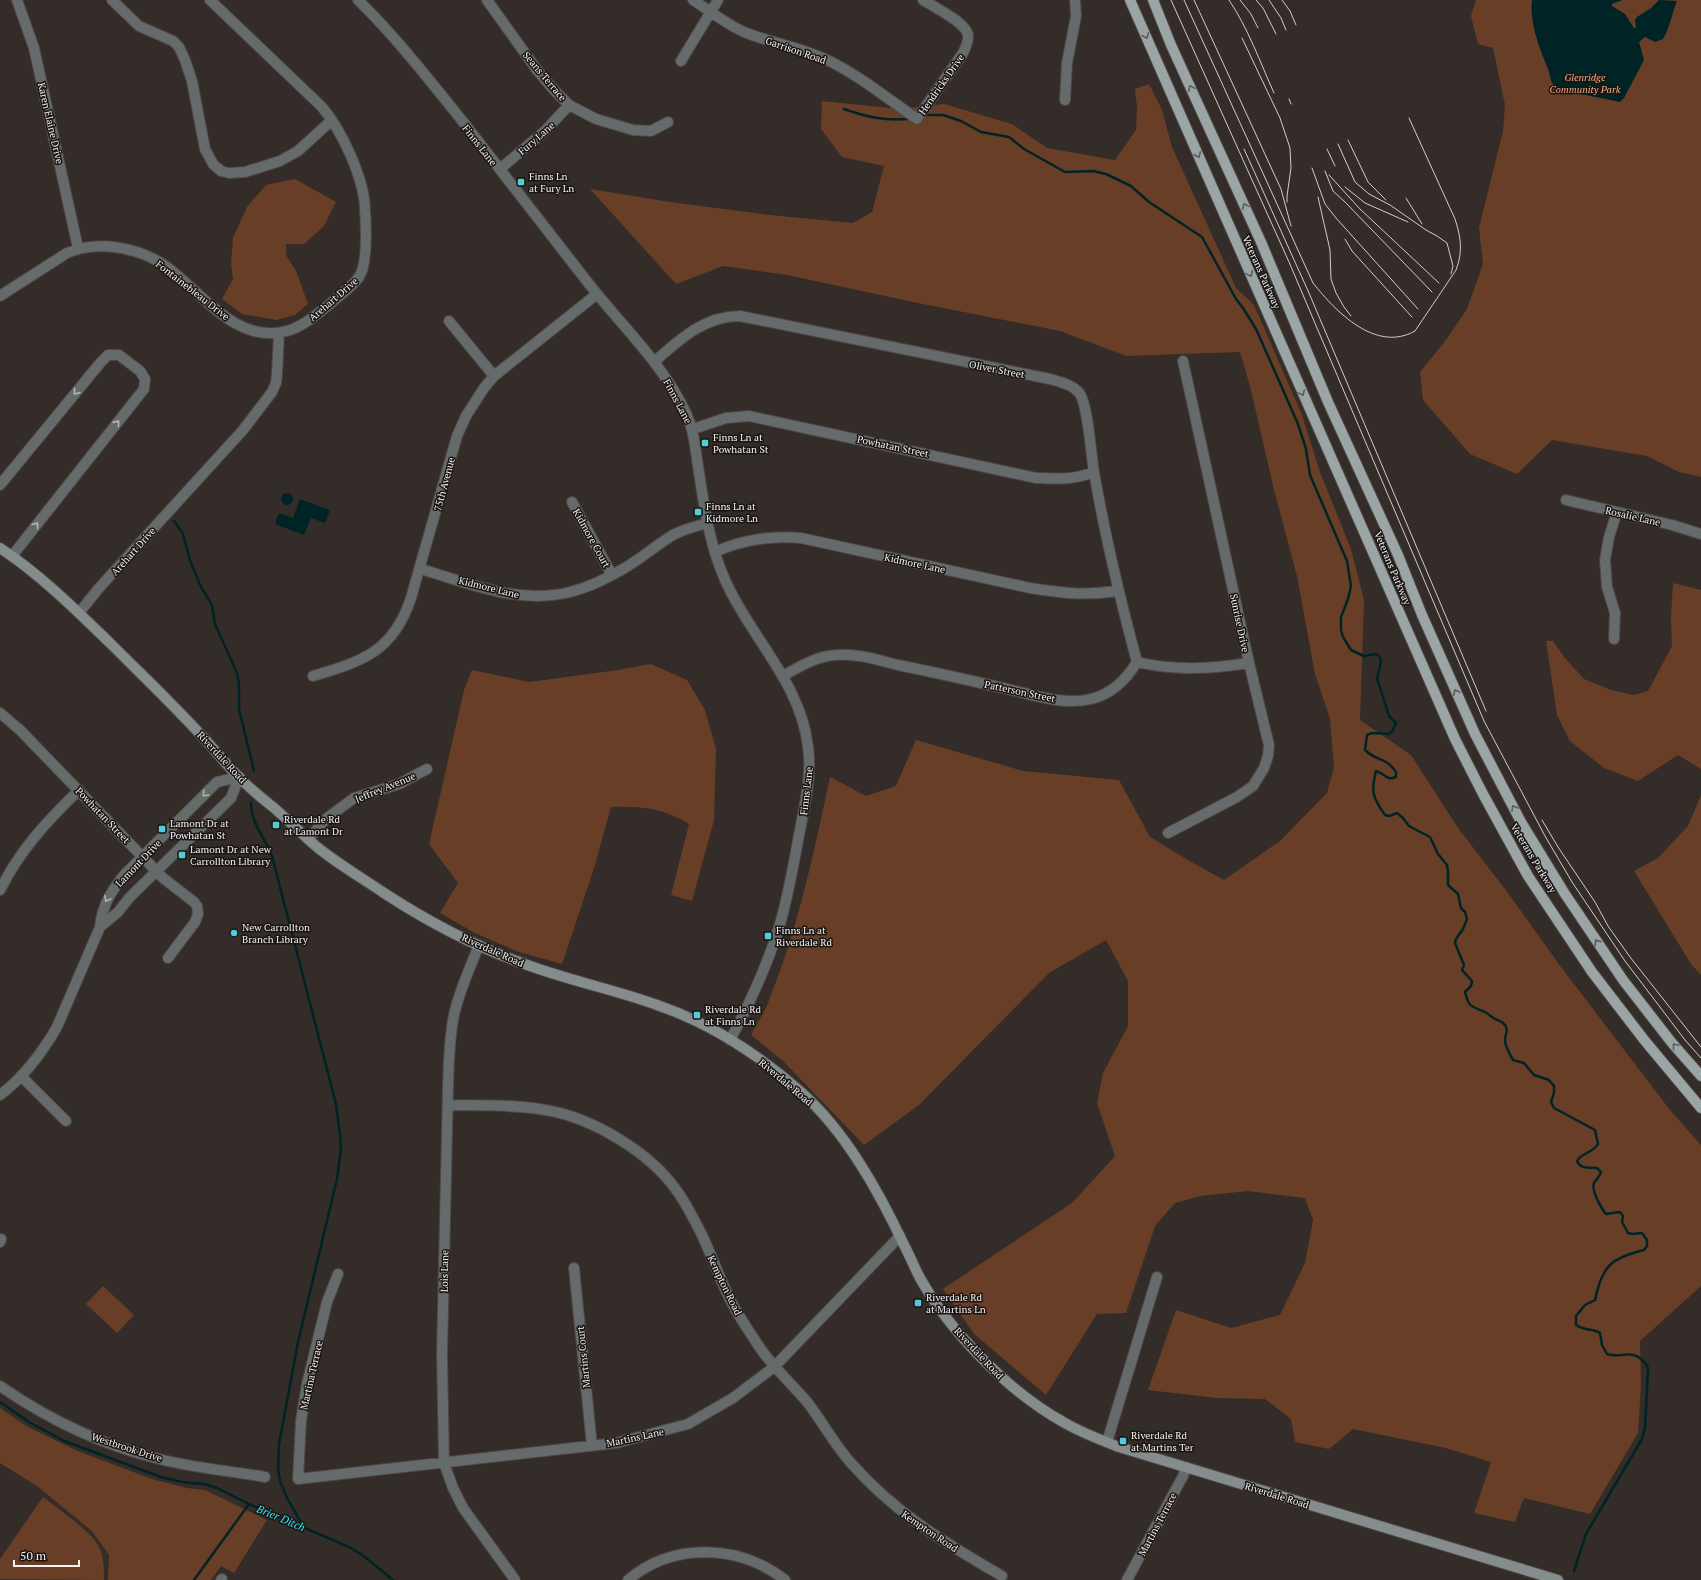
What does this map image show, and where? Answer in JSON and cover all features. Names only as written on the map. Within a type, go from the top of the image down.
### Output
[{"type":"main road","name":"Veterans Parkway","points":[[1130,0],[1455,740],[1472,774],[1528,876],[1592,972],[1645,1041],[1701,1108]]},
{"type":"main road","name":"Veterans Parkway","points":[[1153,0],[1171,45],[1261,242],[1328,402],[1398,555],[1422,615],[1475,734],[1521,822],[1609,960],[1658,1025],[1701,1076]]},
{"type":"main road","name":"Riverdale Road","points":[[0,548],[12,556],[79,613],[169,701],[213,747],[239,777],[308,839],[335,860],[387,895],[429,920],[479,945],[526,965],[654,1004],[691,1020],[730,1040],[753,1054],[801,1092],[820,1112],[855,1156],[900,1236],[930,1294],[966,1340],[994,1370],[1026,1398],[1045,1411],[1075,1429],[1107,1442],[1558,1580]]},
{"type":"street","name":"Karen Elaine Drive","points":[[17,0],[34,48],[78,248]]},
{"type":"street","points":[[112,0],[139,26],[173,41],[179,47],[186,60],[192,81],[206,149],[212,164],[221,170],[229,173],[245,172],[280,161],[298,151],[332,120]]},
{"type":"street","name":"Arehart Drive","points":[[79,613],[98,588],[243,430],[272,392],[277,379],[279,333],[294,329],[314,316],[349,288],[359,276],[362,269],[366,211],[364,197],[351,158],[332,120],[316,102],[210,0]]},
{"type":"street","name":"Finns Lane","points":[[358,0],[416,64],[597,294],[673,387],[693,429],[708,523],[719,566],[732,594],[783,676],[798,708],[807,738],[810,770],[806,798],[779,928],[760,979],[730,1040]]},
{"type":"street","name":"Seans Terrace","points":[[487,0],[537,70],[569,105],[596,120],[633,130],[651,131],[668,122]]},
{"type":"street","name":"Garrison Road","points":[[693,0],[733,27],[790,46],[842,68],[917,119]]},
{"type":"street","points":[[681,61],[718,0]]},
{"type":"street","name":"Hendricks Drive","points":[[917,119],[963,53],[967,44],[967,33],[962,26],[923,0]]},
{"type":"street","points":[[1065,100],[1067,63],[1076,16],[1076,3]]},
{"type":"street","name":"Fury Lane","points":[[500,169],[546,130],[569,105]]},
{"type":"street","name":"Fontainebleau Drive","points":[[0,296],[67,253],[78,248],[93,246],[116,248],[132,251],[149,257],[168,268],[207,302],[233,322],[251,330],[279,333]]},
{"type":"street","name":"75th Avenue","points":[[313,676],[353,664],[385,644],[397,630],[407,611],[421,569],[457,436],[466,416],[484,388],[494,376],[597,294]]},
{"type":"street","name":"Oliver Street","points":[[654,362],[669,349],[708,321],[719,318],[740,316],[768,320],[1050,379],[1070,386],[1080,394],[1086,417],[1094,472],[1117,591],[1137,662]]},
{"type":"street","points":[[449,321],[494,376]]},
{"type":"street","points":[[0,485],[108,355],[119,355],[140,371],[145,379],[144,389],[12,556]]},
{"type":"street","name":"Sunrise Drive","points":[[1168,833],[1248,790],[1258,781],[1268,756],[1269,745],[1249,663],[1183,361]]},
{"type":"street","name":"Powhatan Street","points":[[693,429],[726,418],[750,416],[1036,478],[1080,478],[1094,472]]},
{"type":"street","name":"Rosalie Lane","points":[[1566,500],[1701,534]]},
{"type":"street","name":"Kidmore Court","points":[[572,502],[612,574]]},
{"type":"street","points":[[1614,639],[1614,613],[1607,587],[1605,560],[1609,537],[1617,512]]},
{"type":"street","name":"Kidmore Lane","points":[[421,569],[492,590],[532,596],[569,593],[594,584],[636,561],[674,534],[691,527],[708,523]]},
{"type":"street","name":"Kidmore Lane","points":[[715,552],[735,544],[756,540],[796,537],[1030,588],[1067,594],[1088,595],[1117,591]]},
{"type":"street","name":"Patterson Street","points":[[783,676],[823,656],[847,654],[1044,698],[1082,701],[1092,699],[1111,691],[1124,680],[1137,662]]},
{"type":"street","points":[[1137,662],[1166,668],[1184,669],[1249,663]]},
{"type":"street","name":"Powhatan Street","points":[[0,713],[20,730],[157,871],[174,887],[194,902],[198,909],[195,922],[168,958]]},
{"type":"street","name":"Jeffrey Avenue","points":[[308,839],[327,818],[354,798],[399,784],[427,770]]},
{"type":"street","name":"Lamont Drive","points":[[0,1095],[21,1076],[48,1042],[57,1027],[100,926],[105,903],[113,888],[125,874],[217,782],[239,777]]},
{"type":"street","name":"Lamont Drive","points":[[100,926],[118,912],[130,897],[231,798],[239,777]]},
{"type":"street","points":[[0,890],[33,838],[44,824],[79,790]]},
{"type":"street","name":"Lois Lane","points":[[479,945],[464,982],[454,1016],[450,1043],[442,1361],[444,1463],[453,1488],[464,1508],[515,1580]]},
{"type":"street","points":[[21,1076],[66,1121]]},
{"type":"street","name":"Kempton Road","points":[[448,1105],[518,1107],[559,1112],[598,1128],[616,1137],[635,1150],[659,1171],[677,1191],[700,1233],[733,1306],[774,1367],[784,1375],[808,1404],[850,1462],[885,1498],[916,1523],[957,1550],[1002,1576]]},
{"type":"street","name":"Martins Lane","points":[[298,1478],[616,1443],[688,1424],[733,1398],[774,1367],[900,1236]]},
{"type":"street","name":"Martins Court","points":[[574,1268],[592,1446]]},
{"type":"street","name":"Martina Terrace","points":[[298,1478],[301,1421],[307,1384],[327,1302],[338,1274]]},
{"type":"street","points":[[1107,1442],[1158,1277]]},
{"type":"street","name":"Westbrook Drive","points":[[0,1386],[39,1412],[79,1431],[136,1452],[196,1467],[265,1477]]},
{"type":"street","name":"Martins Terrace","points":[[1127,1580],[1183,1476],[1186,1467]]},
{"type":"street","points":[[628,1580],[646,1567],[664,1559],[709,1551],[736,1556],[756,1562],[785,1580]]},
{"type":"green space","name":"Glenridge Community Park","points":[[1476,0],[1701,0],[1701,477],[1679,472],[1647,456],[1552,440],[1517,474],[1470,454],[1423,400],[1420,372],[1446,340],[1467,309],[1483,264],[1479,228],[1503,131],[1505,105],[1493,48],[1478,44],[1471,16]]},
{"type":"green space","points":[[1149,84],[1162,110],[1172,147],[1236,288],[1254,305],[1302,415],[1320,472],[1351,549],[1364,600],[1360,720],[1411,755],[1458,828],[1508,893],[1561,967],[1670,1110],[1701,1145],[1701,1286],[1640,1341],[1641,1385],[1638,1433],[1590,1514],[1524,1498],[1515,1522],[1474,1513],[1491,1462],[1446,1448],[1353,1429],[1329,1449],[1295,1442],[1291,1419],[1265,1399],[1217,1398],[1148,1390],[1176,1310],[1231,1328],[1280,1315],[1305,1263],[1313,1220],[1305,1198],[1248,1191],[1200,1196],[1175,1203],[1155,1226],[1126,1313],[1097,1314],[1046,1395],[974,1334],[943,1289],[1072,1203],[1115,1156],[1097,1103],[1103,1073],[1128,1026],[1128,981],[1106,940],[1049,973],[919,1105],[864,1145],[783,1061],[751,1035],[767,1004],[789,946],[811,862],[830,777],[866,796],[896,786],[916,740],[1023,771],[1119,780],[1150,837],[1224,880],[1280,841],[1327,793],[1334,767],[1330,719],[1315,674],[1297,576],[1274,490],[1250,386],[1240,352],[1126,356],[1060,331],[787,275],[723,266],[676,284],[590,189],[670,202],[770,215],[853,223],[872,212],[884,166],[842,157],[821,129],[822,101],[900,109],[944,104],[1012,124],[1047,148],[1115,160],[1136,130],[1137,107],[1135,89]]},
{"type":"green space","points":[[295,179],[336,202],[324,226],[304,244],[286,244],[286,255],[296,271],[308,304],[295,315],[276,320],[242,314],[222,299],[233,279],[231,264],[233,238],[247,207],[266,185]]},
{"type":"green space","points":[[1673,583],[1701,590],[1701,769],[1678,755],[1638,781],[1604,768],[1570,741],[1557,715],[1546,641],[1553,641],[1565,658],[1584,679],[1611,690],[1634,695],[1648,691],[1672,646],[1671,616]]},
{"type":"green space","points":[[651,664],[687,680],[705,710],[716,749],[714,820],[692,901],[671,895],[689,824],[670,814],[652,809],[611,807],[595,865],[562,964],[516,951],[475,933],[440,913],[458,883],[429,844],[464,690],[472,670],[529,682]]},
{"type":"green space","points":[[1701,795],[1701,975],[1691,964],[1634,871],[1658,858],[1688,826]]},
{"type":"green space","points":[[103,1286],[134,1315],[117,1333],[86,1304]]},
{"type":"green space","points":[[0,1408],[28,1427],[80,1452],[152,1479],[187,1488],[205,1490],[267,1520],[234,1573],[221,1566],[211,1580],[108,1580],[109,1555],[92,1531],[37,1486],[0,1463]]},
{"type":"green space","points":[[43,1497],[83,1528],[96,1542],[102,1556],[104,1580],[0,1579],[0,1559]]},
{"type":"water","points":[[1532,0],[1623,0],[1612,4],[1612,6],[1625,14],[1634,28],[1636,28],[1635,20],[1637,17],[1651,8],[1659,0],[1677,1],[1663,39],[1655,42],[1645,37],[1639,42],[1644,60],[1624,98],[1620,102],[1562,90],[1554,86],[1536,36],[1531,9]]},
{"type":"water","points":[[287,493],[291,495],[293,499],[291,503],[287,505],[283,503],[281,499],[283,495]]},
{"type":"water","points":[[300,499],[330,510],[325,523],[311,518],[304,535],[275,524],[279,513],[293,518]]},
{"type":"waterway","points":[[844,109],[876,118],[908,119]]},
{"type":"waterway","points":[[927,115],[943,115],[961,121],[981,132],[1009,137],[1024,149],[1065,172],[1093,171],[1106,174],[1131,186],[1149,202],[1202,237],[1236,299],[1256,329],[1298,424],[1306,449],[1310,475],[1347,561],[1351,586],[1341,617],[1341,630],[1343,637],[1351,650],[1364,656],[1376,654],[1380,657],[1381,662],[1377,678],[1389,716],[1396,723],[1393,730],[1389,734],[1372,733],[1367,735],[1365,750],[1389,764],[1396,772],[1396,777],[1388,778],[1376,771],[1373,789],[1377,803],[1385,815],[1389,816],[1397,813],[1409,826],[1430,837],[1438,854],[1447,865],[1448,885],[1458,894],[1461,908],[1465,912],[1467,919],[1455,943],[1464,965],[1462,970],[1472,981],[1471,986],[1465,992],[1469,1004],[1505,1025],[1507,1029],[1505,1043],[1513,1060],[1524,1063],[1534,1075],[1549,1080],[1554,1086],[1554,1093],[1551,1102],[1554,1108],[1595,1130],[1598,1144],[1596,1147],[1581,1156],[1577,1161],[1583,1167],[1597,1168],[1601,1172],[1593,1186],[1599,1203],[1606,1214],[1620,1212],[1623,1216],[1622,1222],[1628,1233],[1642,1233],[1647,1240],[1647,1246],[1644,1250],[1623,1256],[1610,1265],[1601,1279],[1595,1300],[1585,1305],[1576,1316],[1576,1325],[1600,1333],[1602,1345],[1607,1354],[1628,1354],[1637,1356],[1645,1362],[1648,1369],[1645,1427],[1642,1439],[1586,1534],[1574,1571]]},
{"type":"waterway","points":[[174,521],[183,534],[190,560],[200,585],[212,605],[215,624],[237,673],[239,684],[239,709],[254,771]]},
{"type":"waterway","points":[[251,803],[253,817],[272,856],[336,1104],[341,1148],[337,1179],[298,1342],[279,1444],[278,1468],[280,1481],[287,1498],[303,1526]]},
{"type":"waterway","points":[[0,1402],[29,1422],[64,1441],[161,1477],[182,1482],[204,1484],[217,1488],[249,1504]]},
{"type":"waterway","name":"Brier Ditch","points":[[194,1580],[249,1504],[349,1547],[361,1554],[393,1580]]},
{"type":"tram line","points":[[1171,0],[1289,262],[1484,721],[1545,836],[1572,882],[1625,961],[1685,1040],[1701,1058]]},
{"type":"tram line","points":[[1184,0],[1313,283],[1345,317],[1372,333],[1386,337],[1400,336],[1415,331],[1456,270],[1460,257],[1460,238],[1455,219],[1409,118]]},
{"type":"tram line","points":[[1194,0],[1281,189],[1291,226]]},
{"type":"tram line","points":[[1229,0],[1248,34],[1274,93]]},
{"type":"tram line","points":[[1240,0],[1251,14],[1258,28]]},
{"type":"tram line","points":[[1256,0],[1263,8],[1276,34]]},
{"type":"tram line","points":[[1269,0],[1281,18],[1286,30]]},
{"type":"tram line","points":[[1282,0],[1290,11],[1296,25]]},
{"type":"tram line","points":[[1242,38],[1280,118],[1290,148],[1291,168],[1287,202]]},
{"type":"tram line","points":[[1289,99],[1291,104]]},
{"type":"tram line","points":[[1348,140],[1368,182],[1386,200]]},
{"type":"tram line","points":[[1338,144],[1355,182],[1369,194],[1390,205],[1447,243],[1453,266],[1451,274]]},
{"type":"tram line","points":[[1244,149],[1309,293],[1486,711]]},
{"type":"tram line","points":[[1327,149],[1335,166]]},
{"type":"tram line","points":[[1312,168],[1325,204],[1418,309]]},
{"type":"tram line","points":[[1325,171],[1333,191],[1432,292]]},
{"type":"tram line","points":[[1329,175],[1360,209],[1439,283]]},
{"type":"tram line","points":[[1345,187],[1365,203],[1408,222]]},
{"type":"tram line","points":[[1318,197],[1330,250],[1331,279],[1336,293],[1351,316]]},
{"type":"tram line","points":[[1406,198],[1422,224]]},
{"type":"tram line","points":[[1345,239],[1352,251],[1412,317]]},
{"type":"tram line","points":[[1542,820],[1558,847],[1595,902],[1608,926],[1630,957],[1701,1047]]},
{"type":"place","name":"Finns Ln at Fury Ln","points":[[521,182]]},
{"type":"place","name":"Finns Ln at Powhatan St","points":[[705,443]]},
{"type":"place","name":"Finns Ln at Kidmore Ln","points":[[698,512]]},
{"type":"place","name":"Riverdale Rd at Lamont Dr","points":[[276,825]]},
{"type":"place","name":"Lamont Dr at Powhatan St","points":[[162,829]]},
{"type":"place","name":"Lamont Dr at New Carrollton Library","points":[[182,855]]},
{"type":"place","name":"New Carrollton Branch Library","points":[[234,933]]},
{"type":"place","name":"Finns Ln at Riverdale Rd","points":[[768,936]]},
{"type":"place","name":"Riverdale Rd at Finns Ln","points":[[697,1015]]},
{"type":"place","name":"Riverdale Rd at Martins Ln","points":[[918,1303]]},
{"type":"place","name":"Riverdale Rd at Martins Ter","points":[[1123,1441]]}]
